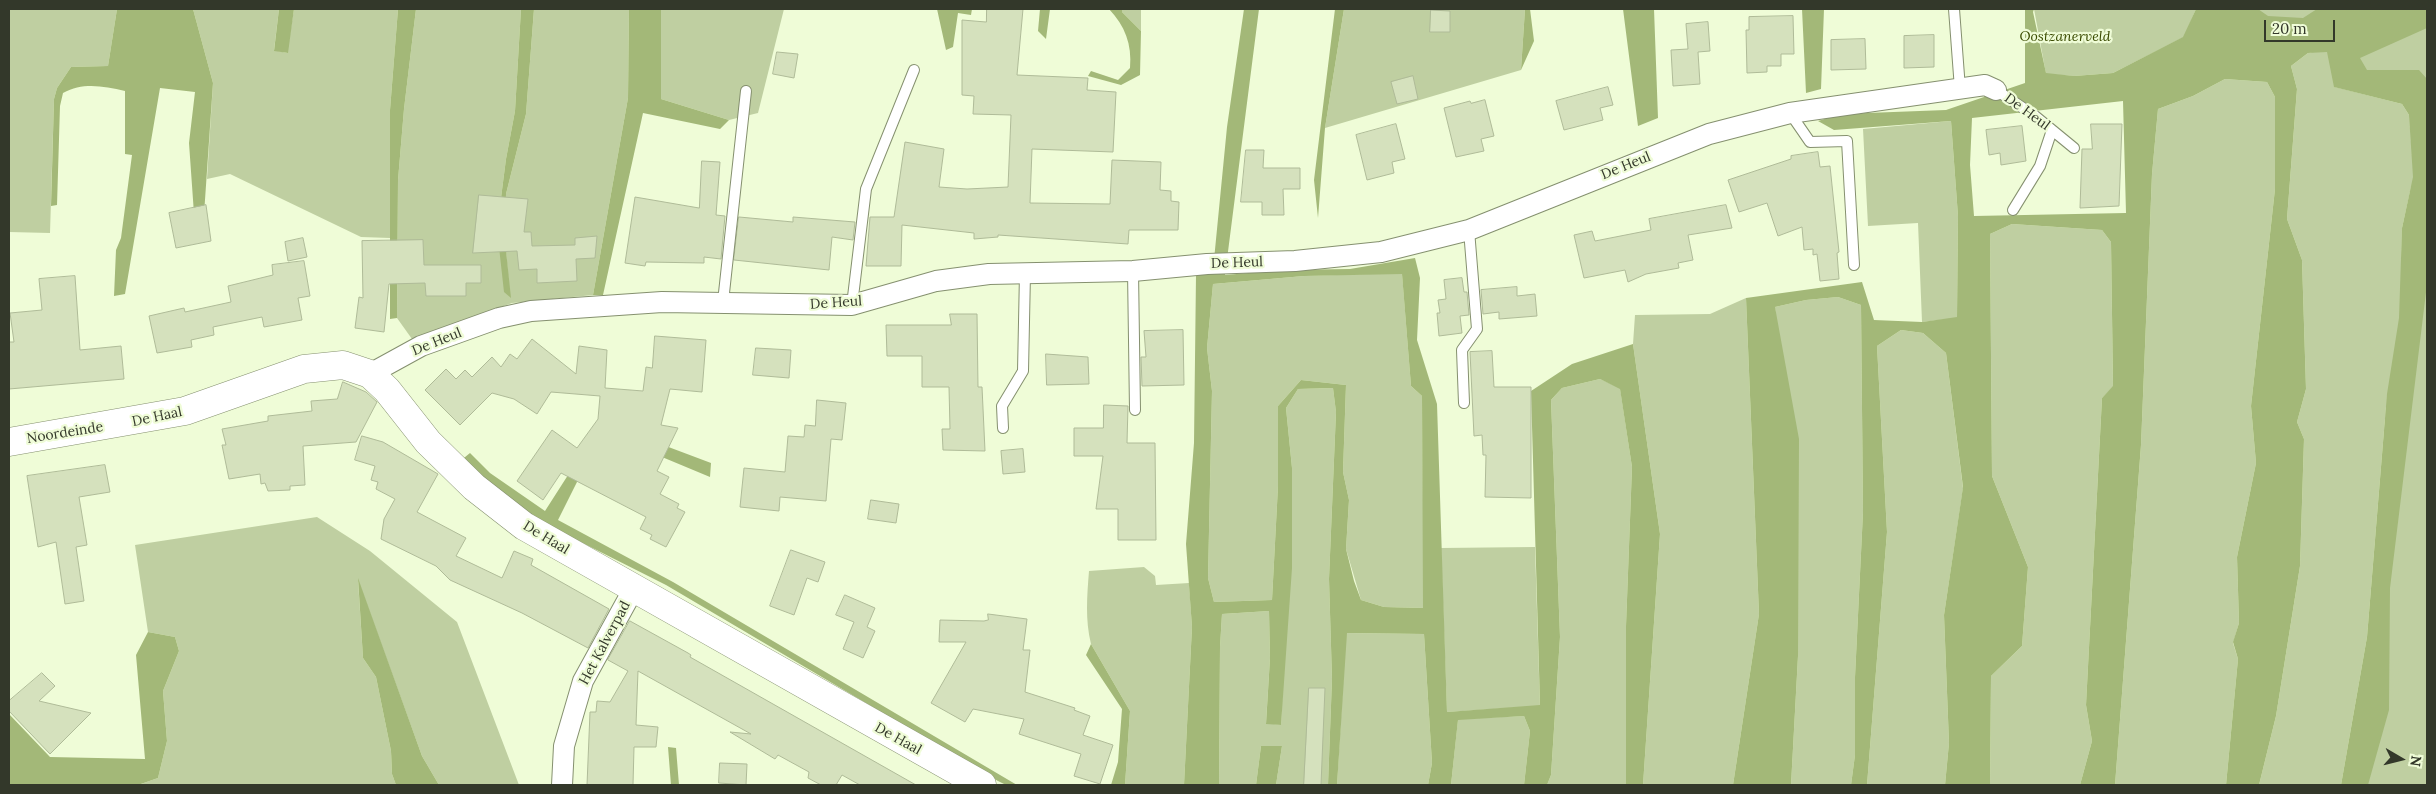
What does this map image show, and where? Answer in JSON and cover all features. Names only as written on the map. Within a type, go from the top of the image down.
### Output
[{"type":"street","name":"De Heul","points":[[370,374],[421,346],[499,318],[531,312],[662,302],[852,305],[936,282],[989,274],[1133,271],[1207,264],[1295,261],[1381,252],[1469,230],[1709,134],[1790,113],[1985,85],[1996,90]]},
{"type":"street","name":"De Haal","points":[[122,424],[185,411],[304,369],[343,365],[370,374],[387,390],[428,442],[474,487],[524,526],[633,590],[982,785]]},
{"type":"street","name":"Noordeinde","points":[[9,442],[122,424]]},
{"type":"street","name":"Het Kalverpad","points":[[562,785],[564,746],[583,681],[633,590]]},
{"type":"lane","points":[[1954,9],[1960,88]]},
{"type":"lane","points":[[852,305],[866,189],[914,70]]},
{"type":"lane","name":"De Heul","points":[[1996,90],[2035,116],[2074,148]]},
{"type":"lane","points":[[723,302],[746,91]]},
{"type":"lane","points":[[1790,113],[1810,142],[1847,141],[1854,265]]},
{"type":"lane","points":[[2013,210],[2040,166],[2052,130]]},
{"type":"lane","points":[[1464,403],[1462,350],[1477,329],[1469,230]]},
{"type":"lane","points":[[1133,271],[1135,410]]},
{"type":"lane","points":[[1002,428],[1002,406],[1024,371],[1025,273]]},
{"type":"green space","points":[[9,9],[117,9],[108,66],[71,67],[57,88],[54,99],[50,233],[9,232]]},
{"type":"green space","points":[[193,9],[279,9],[274,50],[287,53],[294,9],[398,9],[390,110],[390,238],[361,237],[230,174],[207,179],[213,83]]},
{"type":"green space","points":[[416,9],[521,9],[515,111],[506,159],[497,229],[510,297],[505,241],[506,194],[526,114],[534,9],[629,9],[628,98],[593,295],[512,303],[412,339],[397,318],[398,180]]},
{"type":"green space","points":[[661,9],[784,9],[758,113],[729,120],[661,99]]},
{"type":"green space","points":[[1122,9],[1141,9],[1141,31],[1122,12]]},
{"type":"green space","points":[[1344,9],[1525,9],[1521,70],[1325,128]]},
{"type":"green space","name":"Oostzanerveld","points":[[2034,9],[2196,9],[2184,37],[2113,73],[2074,76],[2046,74]]},
{"type":"green space","points":[[2245,9],[2427,9],[2427,785],[2345,785],[2371,630],[2387,394],[2367,637],[2341,785],[2259,785],[2276,716],[2300,566],[2304,439],[2297,422],[2306,389],[2302,260],[2287,219],[2297,89],[2291,66],[2308,53],[2312,53]],"holes":[[[2334,83],[2408,99],[2413,169],[2409,115],[2402,104],[2335,87]],[[2411,187],[2401,281],[2402,228]]]},
{"type":"green space","points":[[2225,79],[2267,82],[2275,97],[2275,189],[2251,406],[2256,463],[2237,557],[2239,623],[2233,643],[2238,659],[2226,785],[2115,785],[2141,445],[2152,174],[2158,109],[2193,96]]},
{"type":"green space","points":[[1951,121],[1958,216],[1957,318],[1922,322],[1918,223],[1868,226],[1863,129]]},
{"type":"green space","points":[[2012,224],[2102,230],[2111,242],[2113,387],[2102,398],[2086,705],[2092,741],[2080,785],[1990,785],[1991,676],[2022,646],[2028,567],[1992,476],[1990,234]]},
{"type":"green space","points":[[1402,273],[1411,386],[1422,396],[1424,608],[1384,607],[1361,600],[1346,549],[1349,500],[1343,472],[1346,385],[1301,380],[1278,406],[1278,486],[1272,600],[1214,602],[1208,578],[1212,391],[1207,348],[1213,284],[1304,276]]},
{"type":"green space","points":[[1838,297],[1861,305],[1863,512],[1855,677],[1855,755],[1851,785],[1791,785],[1798,656],[1775,307],[1806,300]]},
{"type":"green space","points":[[1746,298],[1759,614],[1733,785],[1643,785],[1660,534],[1633,344],[1635,315],[1710,314]]},
{"type":"green space","points":[[1901,330],[1923,333],[1946,353],[1963,488],[1944,615],[1949,743],[1945,785],[1867,785],[1887,532],[1877,346]]},
{"type":"green space","points":[[1600,379],[1620,388],[1632,467],[1626,626],[1626,785],[1547,785],[1551,775],[1560,637],[1551,400],[1562,388]]},
{"type":"green space","points":[[1333,388],[1336,412],[1329,579],[1332,679],[1328,785],[1276,785],[1282,746],[1261,746],[1256,785],[1219,785],[1222,614],[1269,611],[1270,658],[1266,723],[1281,725],[1292,468],[1286,408],[1298,389]]},
{"type":"green space","points":[[317,517],[370,551],[457,622],[519,785],[439,785],[422,756],[358,580],[363,658],[376,677],[391,751],[392,774],[396,785],[138,785],[158,778],[167,741],[163,691],[179,651],[175,637],[148,632],[135,545]]},
{"type":"green space","points":[[1535,547],[1540,706],[1447,712],[1441,548]]},
{"type":"green space","points":[[1144,567],[1155,576],[1156,585],[1189,583],[1192,627],[1184,785],[1125,785],[1130,711],[1091,644],[1089,635],[1087,608],[1089,571]]},
{"type":"green space","points":[[1346,633],[1424,634],[1432,763],[1428,785],[1337,785]]},
{"type":"green space","points":[[1524,716],[1530,731],[1524,785],[1451,785],[1458,719]]},
{"type":"shaded area","points":[[117,9],[193,9],[213,83],[203,229],[195,228],[189,143],[195,92],[160,88],[125,294],[114,296],[116,250],[121,238],[132,155],[125,154],[125,91],[86,86],[63,93],[60,106],[57,205],[51,206],[54,99],[57,88],[71,67],[108,66]]},
{"type":"shaded area","points":[[279,9],[294,9],[288,53],[274,51]]},
{"type":"shaded area","points":[[398,9],[416,9],[398,180],[397,318],[390,319],[390,110]]},
{"type":"shaded area","points":[[521,9],[534,9],[526,114],[506,194],[505,241],[511,298],[504,292],[497,229],[506,159],[515,111]]},
{"type":"shaded area","points":[[629,9],[661,9],[661,99],[729,120],[720,129],[643,113],[603,295],[593,295],[628,98]]},
{"type":"shaded area","points":[[937,9],[972,9],[971,15],[958,13],[953,47],[946,50]]},
{"type":"shaded area","points":[[1040,9],[1050,9],[1046,39],[1038,31]]},
{"type":"shaded area","points":[[1109,9],[1122,9],[1122,12],[1141,31],[1140,75],[1121,85],[1088,76],[1091,71],[1118,80],[1130,68],[1130,51],[1126,36],[1115,15]]},
{"type":"shaded area","points":[[1244,9],[1259,9],[1225,275],[1284,270],[1350,269],[1415,258],[1420,278],[1417,340],[1437,404],[1447,712],[1540,705],[1531,391],[1572,364],[1633,344],[1660,534],[1643,785],[1626,785],[1626,626],[1632,467],[1620,389],[1600,379],[1562,388],[1551,400],[1560,637],[1551,775],[1547,785],[1524,785],[1530,731],[1524,716],[1458,720],[1451,785],[1428,785],[1432,763],[1424,634],[1347,633],[1337,785],[1328,785],[1332,679],[1329,579],[1336,412],[1333,388],[1298,389],[1286,408],[1292,468],[1292,568],[1281,725],[1266,724],[1270,658],[1269,611],[1222,614],[1219,785],[1184,785],[1192,627],[1186,544],[1194,443],[1196,275],[1213,270],[1227,127]],"holes":[[[1402,274],[1411,386],[1422,396],[1423,608],[1384,607],[1361,600],[1346,549],[1349,500],[1343,472],[1346,385],[1301,380],[1278,406],[1278,486],[1272,600],[1214,602],[1208,578],[1212,391],[1207,348],[1213,284],[1304,276]]]},
{"type":"shaded area","points":[[1335,9],[1344,9],[1325,128],[1318,218],[1314,180]]},
{"type":"shaded area","points":[[1525,9],[1530,9],[1534,41],[1521,70]]},
{"type":"shaded area","points":[[1623,9],[1654,9],[1658,118],[1638,126]]},
{"type":"shaded area","points":[[1802,9],[1824,9],[1821,89],[1806,93]]},
{"type":"shaded area","points":[[2025,9],[2034,9],[2033,12],[2046,73],[2074,76],[2113,73],[2183,37],[2196,9],[2258,9],[2268,16],[2303,18],[2317,9],[2427,9],[2427,28],[2360,58],[2367,70],[2419,70],[2427,79],[2427,284],[2390,588],[2389,710],[2368,785],[2341,785],[2367,637],[2387,394],[2399,318],[2402,228],[2413,177],[2409,115],[2402,104],[2334,87],[2327,52],[2308,53],[2291,66],[2297,89],[2287,219],[2302,260],[2306,389],[2297,422],[2304,439],[2300,566],[2276,716],[2259,785],[2226,785],[2238,659],[2233,642],[2239,623],[2237,557],[2256,463],[2251,406],[2275,189],[2275,97],[2267,82],[2225,79],[2193,96],[2158,109],[2152,174],[2141,445],[2115,785],[2080,785],[2092,741],[2086,705],[2102,398],[2113,386],[2111,242],[2102,230],[2012,224],[1990,234],[1992,476],[2028,567],[2022,646],[1991,676],[1990,785],[1945,785],[1949,743],[1944,615],[1963,487],[1946,353],[1923,333],[1901,330],[1877,346],[1887,532],[1867,785],[1851,785],[1855,755],[1855,677],[1863,512],[1861,305],[1838,297],[1806,300],[1775,307],[1799,439],[1798,656],[1791,785],[1733,785],[1759,614],[1746,298],[1862,282],[1874,320],[1922,322],[1957,317],[1958,216],[1951,121],[1834,130],[1818,121],[1841,114],[1946,110],[2025,83]],"holes":[[[2123,101],[2126,213],[1974,216],[1970,165],[1972,118]]]},
{"type":"shaded area","points":[[602,422],[711,463],[710,477],[602,432],[558,520],[673,582],[1017,785],[1006,785],[998,781],[666,585],[531,517],[459,462],[470,453],[490,473],[545,511]]},
{"type":"shaded area","points":[[358,578],[422,756],[439,785],[396,785],[392,774],[391,751],[376,677],[363,658]]},
{"type":"shaded area","points":[[148,632],[175,637],[179,651],[163,691],[167,741],[158,778],[138,785],[9,785],[9,714],[50,757],[145,759],[136,655]]},
{"type":"shaded area","points":[[1091,644],[1130,711],[1125,785],[1111,785],[1118,762],[1122,709],[1086,655]]},
{"type":"shaded area","points":[[1261,746],[1282,746],[1276,785],[1256,785]]},
{"type":"shaded area","points":[[668,747],[676,748],[679,785],[671,785]]},
{"type":"building","points":[[987,9],[1023,9],[1017,75],[1088,78],[1087,90],[1116,92],[1113,152],[1032,149],[1030,203],[1110,204],[1112,160],[1161,162],[1160,190],[1171,191],[1171,201],[1179,202],[1178,230],[1129,230],[1128,244],[998,235],[998,237],[974,239],[974,233],[902,225],[901,266],[866,266],[870,217],[894,217],[905,142],[944,149],[939,187],[967,189],[1008,187],[1011,115],[973,114],[974,96],[962,95],[962,20],[986,22]]},
{"type":"building","points":[[1431,10],[1450,11],[1450,32],[1430,32]]},
{"type":"building","points":[[1793,16],[1794,54],[1781,54],[1781,66],[1767,66],[1767,72],[1747,73],[1746,30],[1749,30],[1749,17]]},
{"type":"building","points":[[1708,22],[1710,51],[1698,52],[1700,84],[1673,86],[1671,50],[1688,49],[1686,24]]},
{"type":"building","points":[[1934,35],[1934,67],[1904,68],[1904,36]]},
{"type":"building","points":[[1865,39],[1866,69],[1831,70],[1831,40]]},
{"type":"building","points":[[777,52],[798,54],[794,78],[773,74]]},
{"type":"building","points":[[1413,76],[1418,99],[1397,104],[1391,82]]},
{"type":"building","points":[[1608,87],[1613,105],[1600,108],[1603,120],[1564,130],[1556,101]]},
{"type":"building","points":[[1485,100],[1494,136],[1481,139],[1484,151],[1456,157],[1444,108],[1470,101],[1471,103]]},
{"type":"building","points":[[1396,124],[1405,159],[1392,162],[1394,173],[1367,180],[1356,135]]},
{"type":"building","points":[[2091,124],[2122,124],[2119,206],[2080,208],[2082,149],[2092,149]]},
{"type":"building","points":[[2022,126],[2026,161],[2001,165],[2000,153],[1989,155],[1986,130]]},
{"type":"building","points":[[1246,150],[1264,150],[1263,168],[1300,168],[1300,189],[1283,189],[1284,215],[1262,215],[1262,202],[1241,202]]},
{"type":"building","points":[[1818,152],[1820,167],[1830,166],[1839,252],[1837,253],[1839,279],[1820,281],[1817,254],[1813,255],[1813,249],[1804,250],[1802,227],[1778,236],[1767,203],[1739,212],[1728,180],[1791,159],[1791,156]]},
{"type":"building","points":[[702,161],[720,162],[716,215],[725,216],[721,259],[704,257],[704,263],[646,262],[645,266],[625,263],[635,197],[699,208]]},
{"type":"building","points":[[479,195],[528,199],[524,232],[531,232],[532,246],[575,245],[575,238],[597,236],[595,258],[576,259],[577,281],[537,283],[537,269],[519,270],[517,251],[473,253]]},
{"type":"building","points":[[206,205],[211,241],[176,248],[169,213]]},
{"type":"building","points":[[1726,205],[1732,228],[1688,235],[1693,260],[1678,263],[1679,268],[1646,274],[1628,282],[1625,270],[1584,278],[1574,235],[1592,231],[1595,241],[1651,230],[1649,219]]},
{"type":"building","points":[[739,217],[793,222],[793,217],[855,222],[853,240],[832,237],[829,270],[734,260]]},
{"type":"building","points":[[303,238],[307,257],[288,261],[285,242]]},
{"type":"building","points":[[423,240],[424,265],[481,265],[481,283],[466,283],[466,296],[426,296],[425,283],[389,284],[384,332],[355,328],[359,297],[363,298],[362,241]]},
{"type":"building","points":[[304,261],[310,296],[298,298],[302,320],[264,327],[262,317],[213,327],[214,335],[191,340],[192,347],[157,353],[149,316],[184,308],[185,312],[231,302],[228,286],[273,275],[272,265]]},
{"type":"building","points":[[75,276],[80,350],[121,346],[124,379],[9,389],[9,342],[14,342],[10,313],[42,310],[39,279]]},
{"type":"building","points":[[1462,278],[1464,292],[1467,292],[1469,315],[1460,316],[1462,333],[1439,336],[1437,313],[1440,313],[1438,300],[1446,299],[1444,280]]},
{"type":"building","points":[[1517,287],[1517,296],[1535,294],[1537,316],[1499,319],[1499,312],[1483,314],[1481,290]]},
{"type":"building","points":[[950,314],[977,314],[978,387],[982,387],[985,451],[943,450],[942,429],[950,429],[949,387],[922,387],[922,356],[887,356],[886,325],[951,325]]},
{"type":"building","points":[[1183,330],[1184,385],[1142,386],[1141,357],[1146,357],[1144,331]]},
{"type":"building","points":[[655,336],[706,340],[702,392],[670,389],[661,425],[678,428],[657,471],[669,477],[660,494],[679,504],[677,508],[685,512],[666,547],[650,539],[652,535],[640,529],[646,517],[561,473],[543,500],[517,481],[552,430],[577,448],[598,419],[600,396],[551,392],[537,414],[514,399],[492,393],[460,425],[425,390],[446,369],[456,379],[465,370],[472,377],[492,357],[501,367],[510,354],[517,359],[532,339],[576,374],[579,346],[607,350],[605,388],[643,391],[646,367],[652,368]]},
{"type":"building","points":[[756,348],[791,350],[789,378],[753,375]]},
{"type":"building","points":[[1492,351],[1494,387],[1531,387],[1531,498],[1485,497],[1486,455],[1483,455],[1482,435],[1474,436],[1470,352]]},
{"type":"building","points":[[1046,354],[1088,357],[1089,384],[1047,385]]},
{"type":"building","points":[[343,382],[366,392],[377,402],[356,442],[303,446],[305,485],[290,486],[290,490],[268,491],[265,483],[261,484],[260,474],[229,479],[222,445],[226,445],[222,429],[268,421],[268,416],[312,411],[311,401],[337,399]]},
{"type":"building","points":[[817,400],[846,403],[842,440],[831,439],[826,501],[780,497],[779,511],[740,507],[744,468],[785,472],[788,436],[804,437],[805,425],[815,426]]},
{"type":"building","points":[[1104,405],[1128,406],[1127,443],[1155,443],[1156,540],[1118,540],[1118,509],[1096,509],[1103,456],[1074,456],[1074,428],[1103,428]]},
{"type":"building","points":[[362,436],[383,442],[438,474],[417,512],[466,538],[456,556],[502,578],[514,551],[533,559],[531,565],[609,609],[588,648],[522,613],[450,580],[436,566],[381,539],[384,519],[395,499],[376,489],[378,482],[371,480],[375,466],[355,460]]},
{"type":"building","points":[[1023,449],[1025,472],[1003,474],[1001,451]]},
{"type":"building","points":[[105,465],[110,492],[79,497],[87,545],[76,547],[84,601],[65,604],[56,542],[38,547],[27,476]]},
{"type":"building","points":[[871,500],[899,504],[896,523],[868,519]]},
{"type":"building","points":[[791,550],[825,562],[818,582],[807,578],[794,615],[770,606]]},
{"type":"building","points":[[845,595],[875,608],[867,627],[875,631],[863,658],[843,649],[854,622],[836,615]]},
{"type":"building","points":[[988,614],[1027,619],[1023,650],[1030,650],[1025,692],[1075,708],[1074,710],[1090,716],[1083,735],[1113,745],[1100,784],[1074,776],[1081,754],[1019,734],[1024,719],[973,709],[965,722],[931,703],[966,642],[939,642],[940,620],[984,621],[988,620]]},
{"type":"building","points":[[630,621],[916,785],[860,785],[842,775],[836,785],[821,785],[808,778],[809,772],[778,755],[775,759],[730,732],[751,734],[638,671],[636,725],[658,727],[656,747],[634,747],[633,785],[587,785],[590,712],[596,712],[597,701],[610,702],[628,671],[608,660]]},
{"type":"building","points":[[42,673],[55,686],[39,701],[91,713],[50,754],[9,711],[9,701]]},
{"type":"building","points":[[1309,688],[1325,688],[1321,785],[1304,785]]},
{"type":"building","points":[[720,763],[747,764],[746,785],[719,783]]}]
